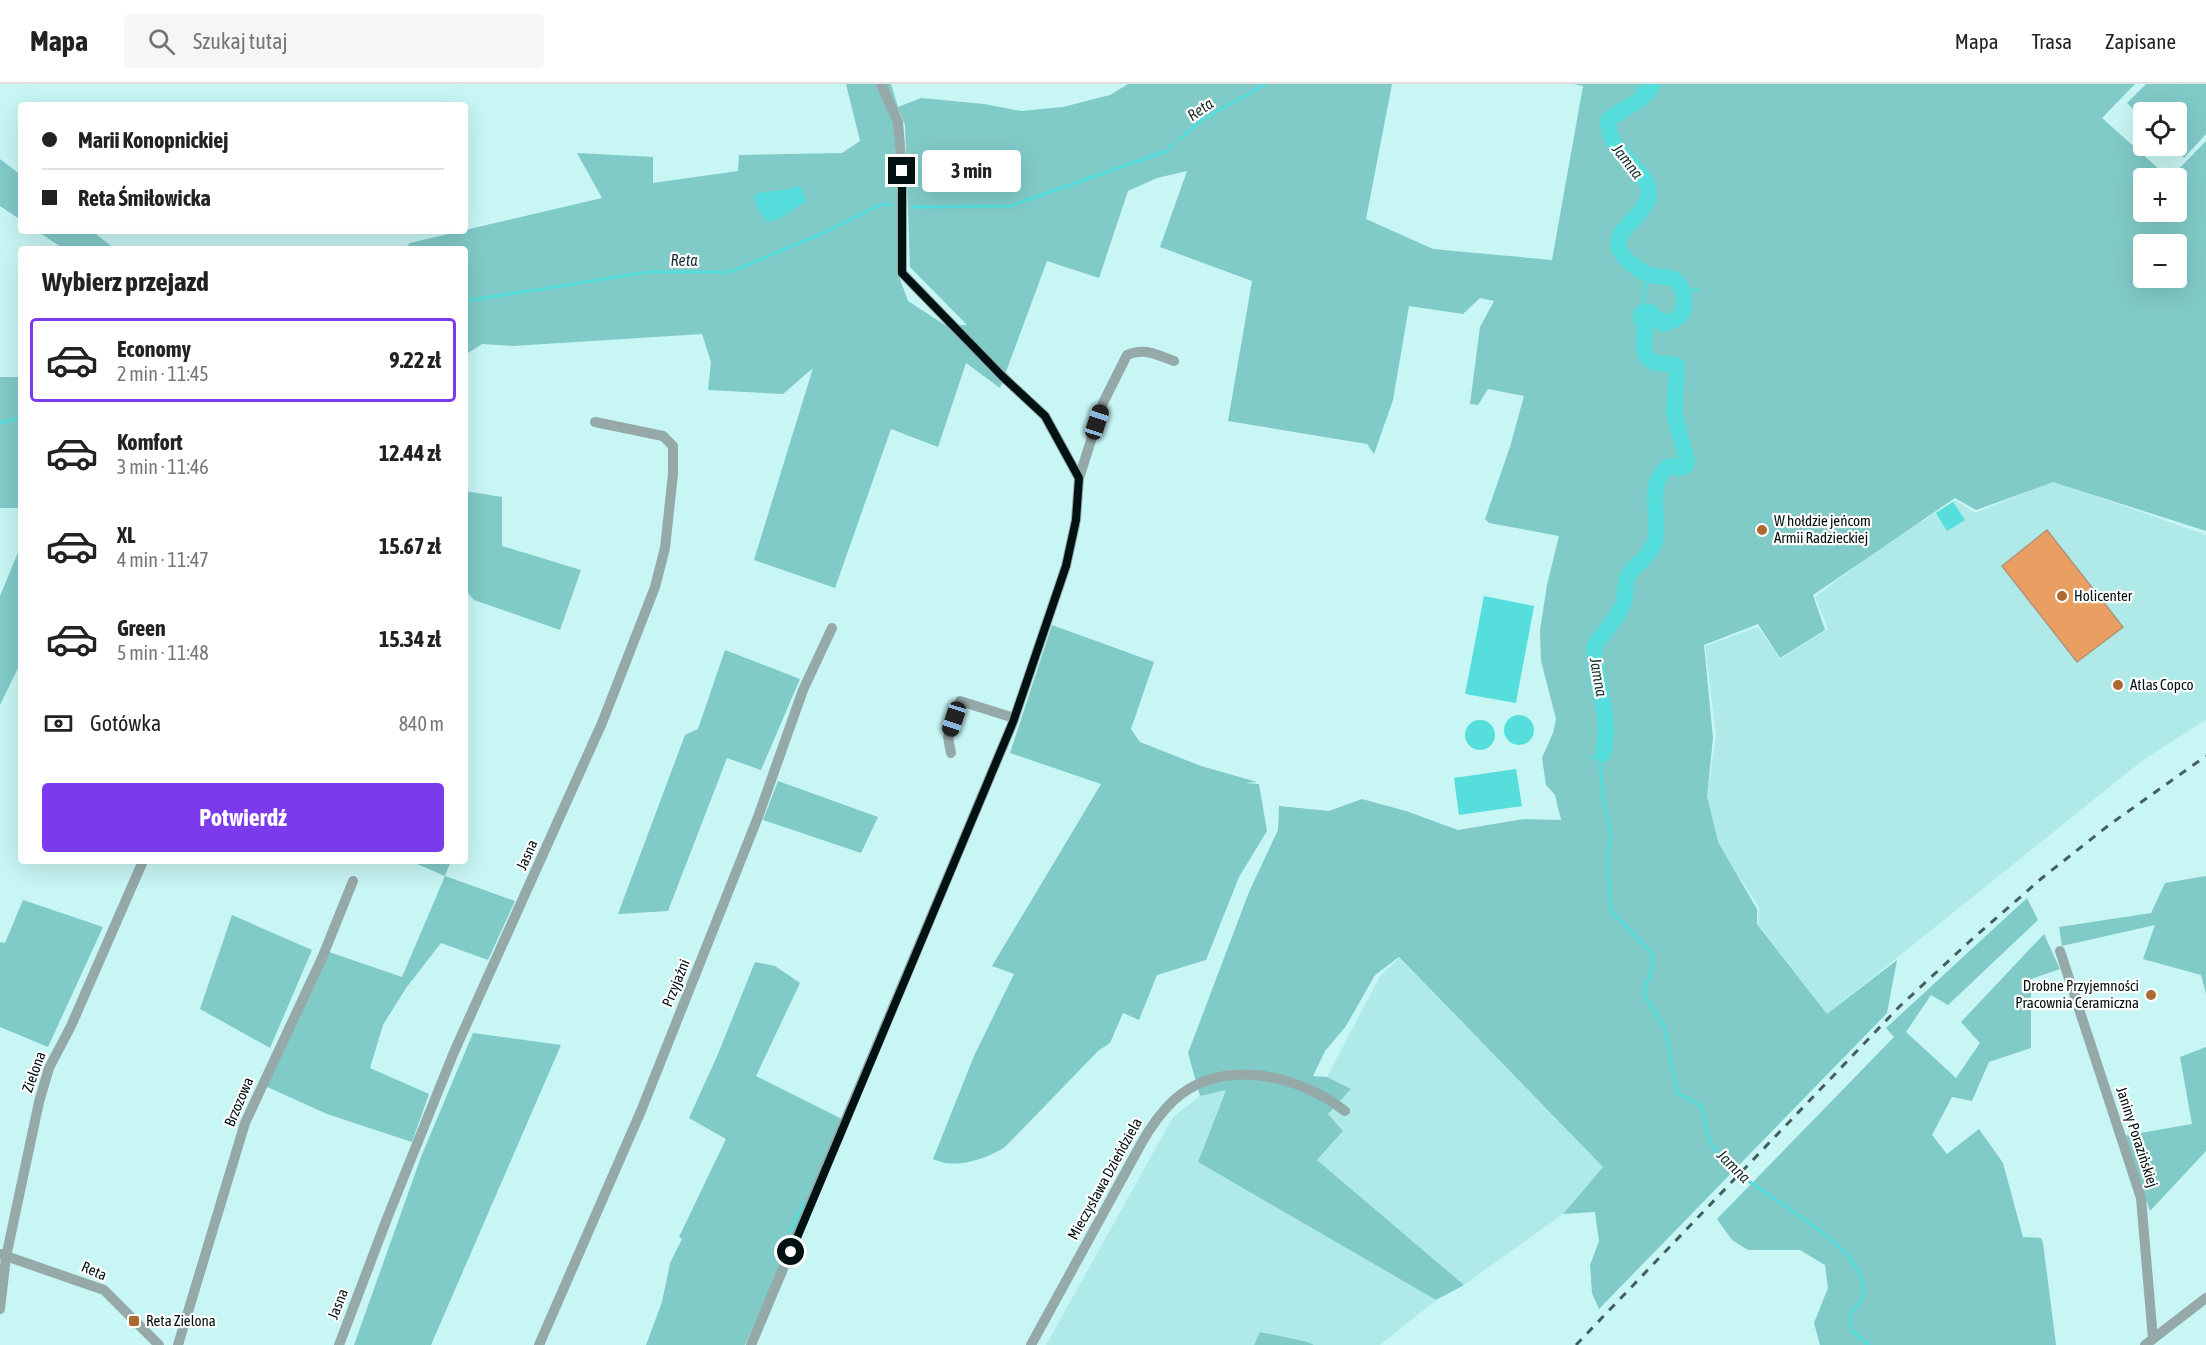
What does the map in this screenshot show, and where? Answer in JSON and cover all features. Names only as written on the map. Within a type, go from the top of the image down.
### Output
[{"type":"street","points":[[881,84],[898,122],[902,171],[902,273],[1002,376],[1045,416],[1079,478]]},
{"type":"street","points":[[751,1345],[1014,718],[1066,566],[1076,520],[1079,478],[1103,403],[1127,355],[1136,351],[1146,351],[1174,361]]},
{"type":"street","name":"Jasna","points":[[339,1345],[454,1052],[602,723],[660,571],[672,484],[673,446],[663,436],[595,422]]},
{"type":"street","name":"Przyjaźni","points":[[538,1345],[641,1111],[754,828],[803,690],[832,628]]},
{"type":"street","points":[[951,753],[948,737],[960,701],[1014,718]]},
{"type":"street","name":"Zielona","points":[[0,1309],[3,1255],[39,1102],[50,1068],[71,1026],[142,864]]},
{"type":"street","name":"Brzozowa","points":[[178,1345],[245,1123],[322,958],[353,881]]},
{"type":"street","name":"Janiny Porazińskiej","points":[[2060,951],[2141,1198],[2149,1342]]},
{"type":"street","name":"Mieczysława Dzieńdziela","points":[[1031,1345],[1145,1137],[1154,1122],[1175,1099],[1195,1086],[1222,1077],[1249,1074],[1273,1077],[1297,1084],[1331,1101],[1345,1111]]},
{"type":"street","name":"Reta","points":[[3,1255],[104,1290],[159,1345]]},
{"type":"street","name":"Janiny Porazińskiej","points":[[2149,1342],[2206,1298]]},
{"type":"shaded area","points":[[846,84],[891,84],[898,107],[921,98],[984,104],[1021,111],[1063,107],[1110,95],[1128,84],[1392,84],[1366,219],[1433,249],[1552,260],[1583,86],[1573,84],[2135,84],[2102,118],[2133,146],[2133,156],[2144,156],[2158,168],[2133,168],[2133,222],[2187,222],[2187,168],[2180,168],[2206,141],[2206,531],[2053,482],[1976,510],[1955,498],[1813,595],[1825,630],[1780,658],[1758,624],[1704,645],[1713,738],[1707,796],[1718,842],[1757,909],[1757,924],[1827,1014],[1897,960],[1887,1013],[1599,1309],[1592,1293],[1590,1265],[1599,1241],[1595,1212],[1563,1214],[1603,1167],[1399,957],[1375,975],[1346,1026],[1325,1051],[1313,1076],[1327,1077],[1351,1089],[1328,1114],[1343,1131],[1317,1160],[1464,1285],[1436,1300],[1198,1162],[1226,1090],[1200,1096],[1188,1053],[1249,892],[1278,830],[1279,806],[1329,811],[1362,799],[1406,811],[1458,830],[1524,819],[1561,820],[1555,795],[1546,785],[1542,758],[1553,733],[1556,719],[1541,661],[1540,630],[1547,585],[1559,536],[1489,523],[1485,519],[1510,447],[1524,396],[1488,389],[1478,405],[1470,404],[1480,327],[1494,301],[1480,298],[1463,314],[1409,306],[1393,400],[1374,454],[1367,444],[1228,421],[1252,281],[1160,247],[1187,171],[1157,178],[1128,191],[1099,278],[1047,261],[1000,388],[966,363],[938,447],[891,429],[835,588],[754,560],[813,368],[783,394],[708,390],[711,362],[702,334],[513,346],[482,344],[468,353],[468,246],[407,246],[410,243],[448,234],[468,234],[468,229],[602,198],[577,153],[653,157],[653,183],[738,171],[739,155],[842,153],[860,141]],"holes":[[[898,109],[905,125],[910,267],[967,325],[945,325],[908,301],[897,271],[898,214],[894,120]]]},
{"type":"shaded area","points":[[2146,84],[2206,84],[2206,134],[2187,155],[2187,102],[2133,102],[2133,109],[2127,103]]},
{"type":"shaded area","points":[[0,159],[18,173],[18,218],[0,206]]},
{"type":"shaded area","points":[[796,186],[801,188],[806,201],[784,216],[768,222],[759,210],[754,196],[758,193],[790,189]]},
{"type":"shaded area","points":[[42,234],[96,234],[111,246],[60,246]]},
{"type":"shaded area","points":[[0,377],[18,377],[18,508],[0,508]]},
{"type":"shaded area","points":[[2053,481],[2206,535],[2206,720],[2143,760],[1827,1014],[1758,924],[1759,907],[1717,843],[1707,795],[1716,736],[1705,646],[1758,627],[1780,659],[1828,629],[1815,597],[1873,553],[1955,500],[1975,513]]},
{"type":"shaded area","points":[[468,491],[502,497],[502,546],[581,570],[560,630],[474,600],[468,593]]},
{"type":"shaded area","points":[[1953,502],[1965,520],[1947,531],[1936,513]]},
{"type":"shaded area","points":[[18,552],[18,668],[0,705],[0,596]]},
{"type":"shaded area","points":[[1484,596],[1534,606],[1516,703],[1465,694]]},
{"type":"shaded area","points":[[1052,625],[1154,662],[1131,729],[1140,742],[1201,766],[1257,782],[1245,783],[1259,784],[1267,831],[1239,877],[1206,960],[1157,975],[1139,1020],[1123,1013],[1110,1043],[1098,1051],[1005,1147],[970,1162],[942,1162],[933,1159],[974,1056],[1014,974],[992,966],[1101,784],[1010,753]]},
{"type":"shaded area","points":[[725,650],[800,679],[761,770],[727,758],[668,911],[618,914],[685,735],[698,729]]},
{"type":"shaded area","points":[[1519,715],[1530,719],[1534,730],[1530,741],[1519,745],[1508,741],[1504,730],[1508,719]]},
{"type":"shaded area","points":[[1480,720],[1491,724],[1495,735],[1491,746],[1480,750],[1469,746],[1465,735],[1469,724]]},
{"type":"shaded area","points":[[1516,769],[1522,806],[1459,815],[1454,778]]},
{"type":"shaded area","points":[[778,781],[878,817],[861,853],[763,820]]},
{"type":"shaded area","points":[[417,864],[450,864],[445,876]]},
{"type":"shaded area","points":[[445,876],[515,901],[488,960],[441,943],[406,988],[383,1025],[370,1068],[429,1094],[412,1142],[327,1114],[265,1086],[329,952],[402,977]]},
{"type":"shaded area","points":[[2206,876],[2206,994],[2201,975],[2143,959],[2155,925],[2062,946],[2059,927],[2151,913],[2165,883]]},
{"type":"shaded area","points":[[2027,898],[2038,920],[1948,1005],[1931,995],[1906,1032],[1956,1078],[1980,1043],[1961,1022],[2044,934],[2060,969],[2031,979],[2031,1048],[1989,1062],[1972,1101],[1952,1097],[1932,1135],[1947,1154],[1979,1129],[2003,1163],[2023,1237],[2041,1238],[2043,1243],[2056,1345],[1820,1345],[1814,1323],[1828,1288],[1825,1265],[1800,1250],[1748,1250],[1732,1240],[1717,1219],[1894,1037],[1886,1028]]},
{"type":"shaded area","points":[[23,900],[103,927],[48,1047],[0,1027],[0,942],[5,943]]},
{"type":"shaded area","points":[[232,915],[312,950],[270,1048],[200,1009]]},
{"type":"shaded area","points":[[1399,958],[1603,1167],[1563,1214],[1464,1285],[1317,1160],[1343,1131],[1327,1114],[1351,1089],[1327,1077],[1380,976]]},
{"type":"shaded area","points":[[755,962],[775,966],[800,983],[756,1076],[846,1121],[745,1345],[646,1345],[662,1302],[670,1263],[682,1239],[679,1237],[726,1139],[689,1118]]},
{"type":"shaded area","points":[[473,1033],[561,1045],[431,1345],[354,1345],[421,1157]]},
{"type":"shaded area","points":[[2206,1047],[2206,1151],[2150,1211],[2123,1136],[2192,1124],[2180,1057]]},
{"type":"shaded area","points":[[1226,1089],[1198,1162],[1436,1300],[1380,1345],[1314,1345],[1261,1332],[1254,1345],[1046,1345],[1173,1117],[1200,1096]]},
{"type":"shaded area","points":[[1260,1332],[1308,1342],[1314,1345],[1254,1345]]},
{"type":"building","name":"Holicenter","points":[[2047,530],[2123,627],[2077,662],[2002,566]]},
{"type":"waterway","name":"Reta","points":[[1180,139],[1203,119],[1266,84]]},
{"type":"waterway","name":"Reta","points":[[1637,84],[1640,101]]},
{"type":"waterway","name":"Jamna","points":[[1603,754],[1605,713],[1594,646],[1620,610],[1628,576],[1650,551],[1655,541],[1655,494],[1659,478],[1666,468],[1686,466],[1687,461],[1674,413],[1677,366],[1651,361],[1647,357],[1644,348],[1645,326],[1641,319],[1642,313],[1649,311],[1663,324],[1676,319],[1684,306],[1684,295],[1673,279],[1650,275],[1627,260],[1619,248],[1618,241],[1625,228],[1643,209],[1649,194],[1648,186],[1643,178],[1615,144],[1608,120],[1639,100],[1653,84]]},
{"type":"waterway","name":"Reta","points":[[913,207],[1010,206],[1167,151],[1173,144]]},
{"type":"waterway","name":"Reta","points":[[468,301],[648,272],[730,272],[819,235],[882,204],[891,205]]},
{"type":"waterway","points":[[1642,313],[1647,274]]},
{"type":"waterway","points":[[1683,292],[1698,289]]},
{"type":"waterway","name":"Reta","points":[[0,423],[18,418]]},
{"type":"waterway","name":"Jamna","points":[[1603,754],[1600,764],[1603,799],[1611,837],[1607,855],[1611,911],[1652,954],[1652,971],[1645,986],[1644,995],[1664,1026],[1678,1093],[1701,1106],[1712,1145],[1730,1166],[1827,1236],[1847,1255],[1860,1275],[1863,1295],[1860,1303],[1850,1314],[1851,1330],[1869,1345]]},
{"type":"waterway","points":[[1592,758],[1603,754]]},
{"type":"waterway","points":[[791,1231],[805,1201]]},
{"type":"railway","points":[[1576,1345],[1899,1007],[2042,878],[2109,825],[2206,756]]},
{"type":"place","name":"W hołdzie jeńcom Armii Radzieckiej","points":[[1762,530]]},
{"type":"place","name":"Holicenter","points":[[2062,596]]},
{"type":"place","name":"Atlas Copco","points":[[2118,685]]},
{"type":"place","name":"Drobne Przyjemności Pracownia Ceramiczna","points":[[2151,995]]},
{"type":"place","name":"Reta Zielona","points":[[134,1321]]},
{"type":"route","points":[[791,1252],[1013,722],[1066,566],[1076,520],[1079,478],[1045,416],[1002,376],[902,273],[902,171]]}]
